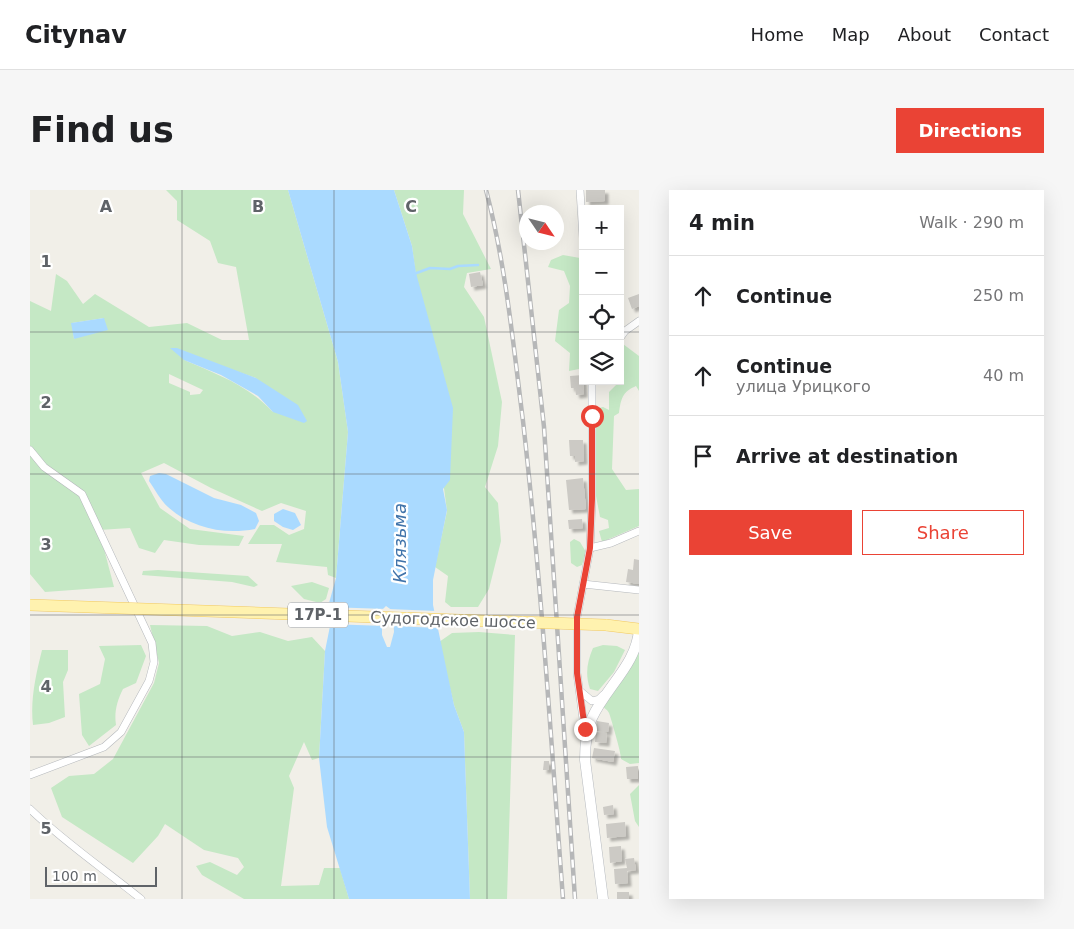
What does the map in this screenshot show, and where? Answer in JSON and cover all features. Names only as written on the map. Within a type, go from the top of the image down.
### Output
[{"type":"main road","name":"Судогодское шоссе","points":[[30,606],[606,626],[639,629]]},
{"type":"street","points":[[580,190],[581,205]]},
{"type":"street","points":[[624,332],[639,320]]},
{"type":"street","points":[[586,745],[577,673],[577,617],[590,548],[592,385]]},
{"type":"street","points":[[30,450],[44,467],[82,494],[152,643],[154,662],[149,681],[121,732],[104,747],[30,776]]},
{"type":"street","points":[[590,548],[611,543],[639,531]]},
{"type":"street","points":[[583,584],[639,590]]},
{"type":"street","points":[[603,899],[585,760],[586,745],[592,719],[637,646],[639,629]]},
{"type":"street","points":[[579,690],[592,700],[599,700],[609,689]]},
{"type":"street","points":[[30,808],[55,832],[93,859],[141,899]]},
{"type":"green space","points":[[166,190],[288,190],[338,362],[348,432],[336,578],[328,575],[327,567],[276,562],[282,544],[248,544],[260,525],[274,525],[289,535],[304,529],[306,511],[281,503],[262,511],[211,488],[164,463],[141,473],[160,508],[190,529],[244,536],[239,546],[199,545],[164,540],[155,553],[139,548],[130,528],[99,530],[114,587],[45,592],[30,574],[30,301],[51,311],[56,274],[67,281],[83,304],[95,294],[149,327],[187,323],[222,340],[249,340],[236,267],[218,263],[210,241],[177,220],[177,201]],"holes":[[[104,318],[74,339],[72,323]],[[184,360],[221,366],[256,378],[273,412],[254,395],[220,376]],[[169,374],[203,390],[200,394],[190,395],[190,392],[169,383]]]},
{"type":"green space","points":[[394,190],[464,190],[463,214],[491,269],[467,273],[464,287],[484,317],[502,402],[498,446],[485,487],[498,503],[501,541],[489,589],[478,607],[451,607],[445,602],[448,576],[435,567],[447,511],[412,246]]},
{"type":"green space","points":[[563,255],[579,258],[579,369],[569,371],[570,353],[555,341],[559,310],[569,303],[570,286],[564,271],[548,267],[551,260]]},
{"type":"green space","points":[[624,345],[639,356],[639,391],[636,386],[625,393],[619,413],[614,416],[612,469],[626,490],[639,489],[639,526],[602,542],[599,531],[609,528],[608,520],[600,517],[596,496],[595,409],[603,407],[609,410],[609,392],[616,385],[624,385]]},
{"type":"green space","points":[[574,539],[580,542],[586,552],[582,565],[577,567],[571,563],[570,542]]},
{"type":"green space","points":[[158,570],[248,576],[258,585],[254,587],[232,582],[142,575],[143,571]]},
{"type":"green space","points":[[312,582],[329,588],[326,599],[320,603],[304,599],[291,586]]},
{"type":"green space","points":[[150,625],[207,626],[232,636],[260,632],[288,641],[312,637],[325,651],[319,758],[312,760],[304,742],[289,776],[294,788],[281,886],[319,885],[324,868],[340,868],[349,899],[244,899],[202,875],[196,866],[210,862],[237,875],[244,867],[238,858],[204,850],[165,824],[158,836],[133,863],[62,817],[51,788],[69,776],[94,774],[113,759],[154,683],[159,663]]},
{"type":"green space","points":[[479,632],[515,635],[507,899],[470,899],[464,732],[454,705],[439,642],[452,633]]},
{"type":"green space","points":[[141,645],[146,656],[136,683],[123,689],[121,693],[116,711],[116,725],[89,746],[82,735],[79,694],[100,684],[105,659],[99,646]]},
{"type":"green space","points":[[603,645],[617,646],[625,650],[614,672],[598,691],[590,689],[587,668],[593,648]]},
{"type":"green space","points":[[42,650],[68,650],[68,670],[63,682],[65,717],[49,723],[33,725],[33,697]]},
{"type":"green space","points":[[639,652],[639,763],[630,764],[621,759],[609,713],[600,705]]},
{"type":"green space","points":[[639,785],[639,827],[635,821],[630,794]]},
{"type":"water","name":"Клязьма","points":[[288,190],[394,190],[412,246],[416,273],[453,408],[450,480],[443,489],[447,510],[433,580],[433,605],[454,705],[464,732],[470,899],[349,899],[327,827],[319,758],[325,651],[330,626],[329,603],[336,578],[348,432],[338,362]],"holes":[[[386,606],[393,611],[394,632],[390,647],[387,647],[382,635],[382,610]]]},
{"type":"water","points":[[104,318],[108,330],[74,339],[71,323]]},
{"type":"water","points":[[170,348],[177,348],[256,378],[298,405],[307,421],[304,423],[273,412],[258,396],[221,375],[184,360]]},
{"type":"water","points":[[159,473],[166,474],[214,498],[241,505],[256,513],[259,521],[255,529],[243,531],[220,530],[197,525],[187,520],[165,504],[149,481],[150,476]]},
{"type":"water","points":[[283,509],[295,513],[301,525],[293,530],[283,527],[274,521],[274,514]]},
{"type":"pier","points":[[326,607],[387,609],[385,626],[328,624]]},
{"type":"pier","points":[[388,609],[436,611],[439,628],[392,626],[391,612]]},
{"type":"building","points":[[586,190],[605,190],[605,201],[586,202]]},
{"type":"building","points":[[480,272],[483,285],[471,287],[469,274]]},
{"type":"building","points":[[639,294],[639,306],[632,309],[628,298]]},
{"type":"building","points":[[579,375],[579,385],[584,385],[584,394],[576,395],[575,388],[571,388],[570,376]]},
{"type":"building","points":[[569,440],[583,440],[584,461],[575,462],[575,456],[570,456]]},
{"type":"building","points":[[583,478],[586,509],[569,510],[566,480]]},
{"type":"building","points":[[582,519],[583,528],[569,529],[568,520]]},
{"type":"building","points":[[634,559],[639,560],[639,584],[626,582],[628,569],[633,570]]},
{"type":"building","points":[[597,721],[609,723],[608,732],[595,731]]},
{"type":"building","points":[[596,732],[607,733],[606,743],[595,742]]},
{"type":"building","points":[[594,748],[615,751],[613,762],[592,758]]},
{"type":"building","points":[[544,761],[549,761],[549,770],[543,770]]},
{"type":"building","points":[[638,766],[638,779],[627,779],[626,767]]},
{"type":"building","points":[[613,805],[614,814],[604,815],[603,807]]},
{"type":"building","points":[[625,822],[626,836],[607,838],[606,824]]},
{"type":"building","points":[[621,846],[622,861],[610,863],[609,847]]},
{"type":"building","points":[[634,858],[636,870],[627,871],[628,883],[615,884],[614,869],[627,868],[625,859]]},
{"type":"building","points":[[617,892],[629,892],[629,899],[617,899]]},
{"type":"waterway","points":[[414,274],[430,268],[450,269],[458,266],[478,265]]},
{"type":"railway","points":[[486,190],[504,276],[523,421],[550,719],[563,899]]},
{"type":"railway","points":[[518,190],[544,427],[575,899]]},
{"type":"route","points":[[585,729],[577,673],[577,617],[590,548],[592,416]]}]
